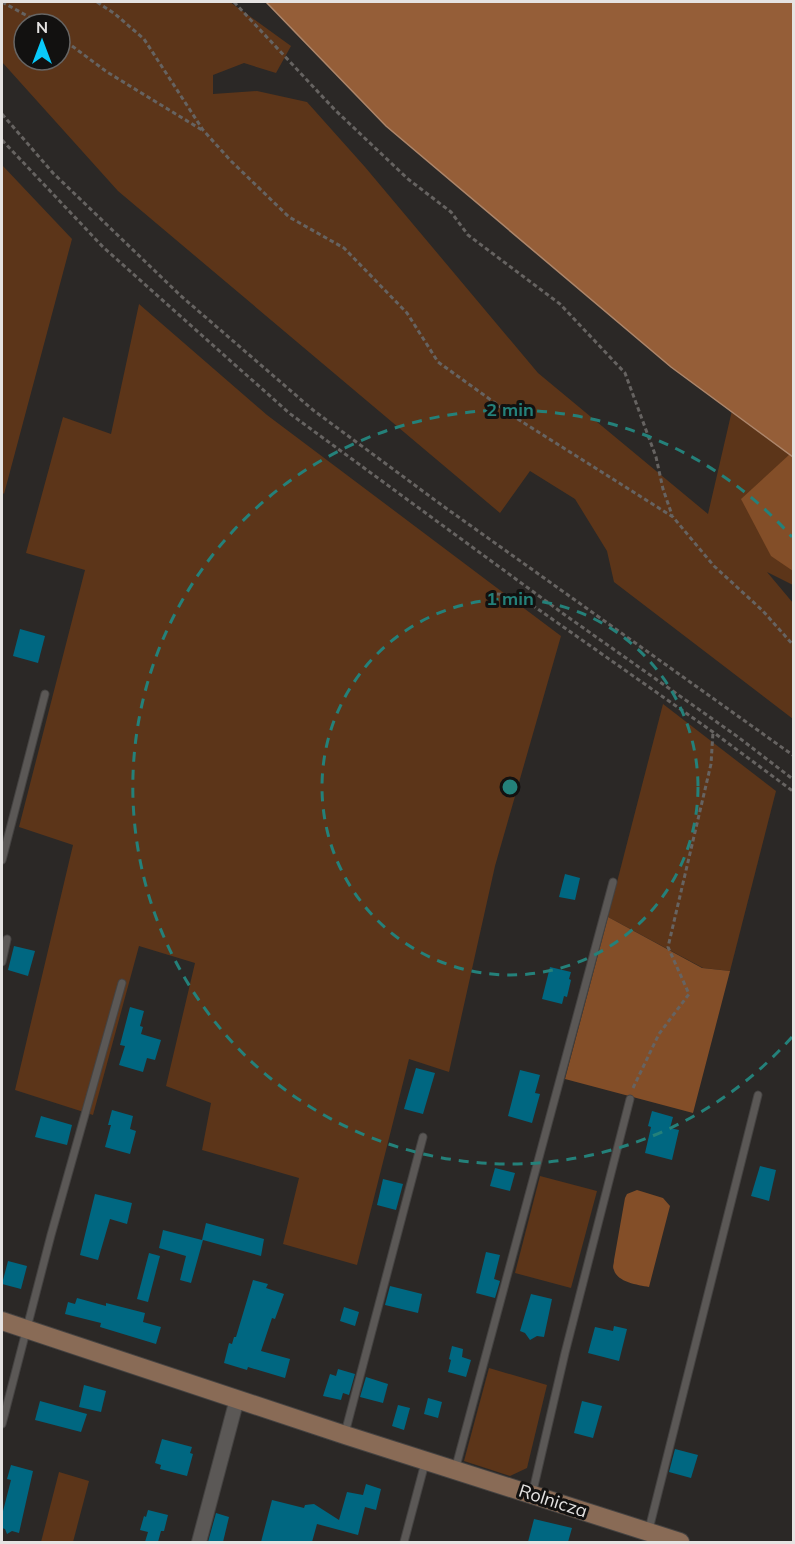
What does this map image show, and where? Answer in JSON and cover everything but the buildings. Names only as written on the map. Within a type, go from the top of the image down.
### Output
[{"type":"street","name":"Rolnicza","points":[[2,1321],[345,1436],[680,1542]]},
{"type":"street","points":[[199,1542],[237,1399]]},
{"type":"lane","points":[[2,860],[45,694]]},
{"type":"lane","points":[[455,1470],[613,882]]},
{"type":"lane","points":[[2,962],[7,939]]},
{"type":"lane","points":[[2,1424],[51,1235],[123,983]]},
{"type":"lane","points":[[648,1532],[758,1095]]},
{"type":"lane","points":[[532,1495],[565,1353],[630,1099]]},
{"type":"lane","points":[[345,1436],[423,1137]]},
{"type":"lane","points":[[404,1542],[426,1460]]},
{"type":"path","points":[[2,2],[20,12]]},
{"type":"path","points":[[97,2],[144,39],[203,130],[231,161],[289,218],[344,248],[407,313],[438,362],[516,418],[673,517],[714,566],[763,611],[794,646]]},
{"type":"path","points":[[234,2],[335,110],[408,179],[451,212],[468,235],[560,304],[625,373],[656,457],[663,489],[673,517]]},
{"type":"path","points":[[72,47],[107,72],[203,130]]},
{"type":"path","points":[[2,114],[53,173],[181,296],[313,410],[443,506],[794,756]]},
{"type":"path","points":[[2,140],[103,247],[289,413],[565,615],[738,737],[794,780]]},
{"type":"path","points":[[496,594],[512,595],[525,600],[794,792]]},
{"type":"path","points":[[630,1099],[635,1080],[659,1034],[689,994],[668,947],[711,764],[713,732]]},
{"type":"shaded area","points":[[2,2],[230,2],[291,46],[276,73],[244,63],[213,75],[213,94],[257,91],[307,102],[365,167],[538,373],[708,514],[793,147],[793,585],[767,572],[793,603],[793,719],[614,582],[607,551],[575,499],[530,471],[500,513],[118,191],[2,62]]},
{"type":"shaded area","points":[[266,2],[793,2],[793,457],[671,367],[386,126]]},
{"type":"shaded area","points":[[2,165],[72,239],[4,494],[2,492]]},
{"type":"shaded area","points":[[139,304],[267,415],[561,636],[495,866],[449,1072],[409,1059],[357,1265],[283,1244],[299,1178],[202,1150],[211,1103],[166,1086],[195,963],[139,946],[93,1115],[15,1090],[73,845],[19,827],[85,570],[26,553],[63,417],[111,434]]},
{"type":"shaded area","points":[[790,454],[794,457],[793,571],[771,556],[741,499]]},
{"type":"shaded area","points":[[663,704],[776,791],[730,971],[703,968],[608,917]]},
{"type":"shaded area","points":[[608,917],[702,968],[730,971],[693,1113],[565,1079]]},
{"type":"shaded area","points":[[540,1176],[597,1191],[571,1288],[515,1273]]},
{"type":"shaded area","points":[[637,1190],[663,1198],[670,1206],[649,1287],[623,1280],[613,1268],[625,1198],[627,1194]]},
{"type":"shaded area","points":[[489,1368],[547,1385],[527,1468],[510,1476],[464,1461]]},
{"type":"shaded area","points":[[59,1472],[89,1481],[73,1542],[41,1542]]}]
